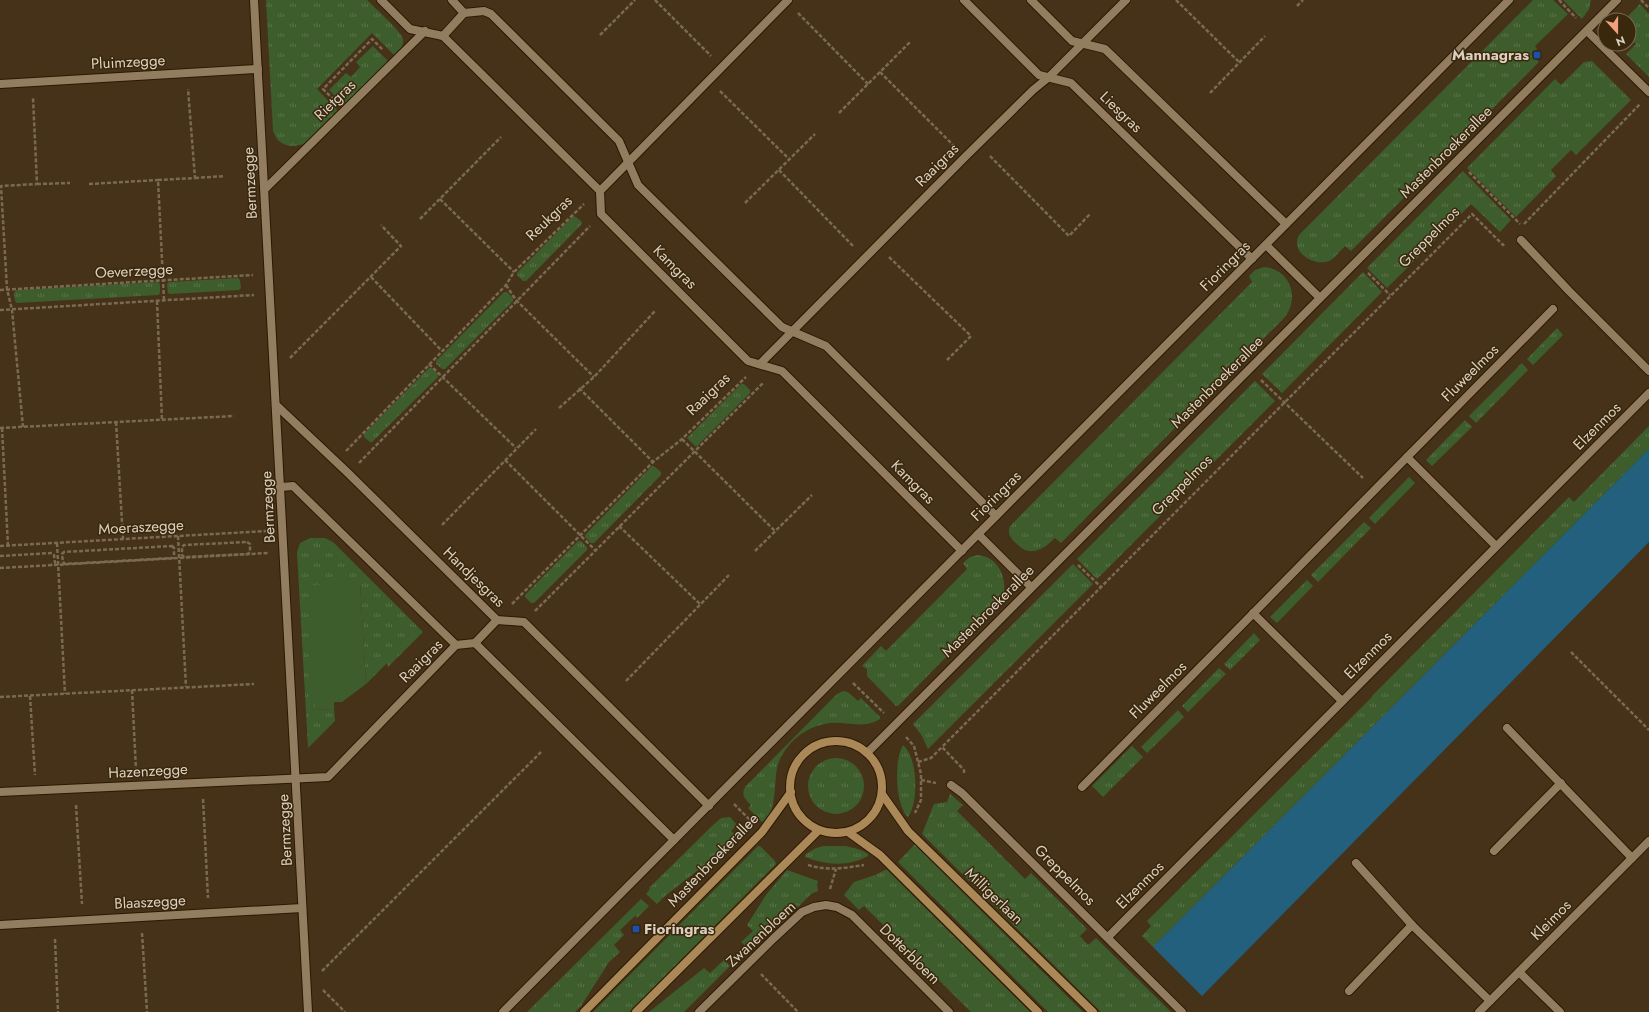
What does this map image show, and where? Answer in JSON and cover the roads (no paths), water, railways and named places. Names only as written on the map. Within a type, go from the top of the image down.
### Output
[{"type":"main road","points":[[839,741],[854,745],[868,753],[877,765],[882,779],[882,794],[876,810],[864,824],[848,832],[833,833],[819,830],[805,821],[795,808],[790,792],[792,776],[798,762],[809,750],[823,743],[839,741]]},
{"type":"main road","name":"Mastenbroekerallee","points":[[584,1012],[762,832],[790,792]]},
{"type":"main road","name":"Milligerlaan","points":[[882,794],[908,831],[1093,1012]]},
{"type":"main road","points":[[636,1012],[819,830]]},
{"type":"main road","points":[[848,832],[880,855],[1038,1012]]},
{"type":"street","name":"Bermzegge","points":[[254,0],[297,778],[308,1012]]},
{"type":"street","points":[[381,0],[410,29],[443,36],[600,191],[787,1]]},
{"type":"street","points":[[452,0],[464,13]]},
{"type":"street","name":"Liesgras","points":[[964,0],[1039,75],[1071,83],[1252,259]]},
{"type":"street","points":[[1031,0],[1072,41],[1105,49],[1286,224]]},
{"type":"street","name":"Raaigras","points":[[760,364],[978,144],[1033,90],[1049,77],[1126,0]]},
{"type":"street","name":"Fioringras","points":[[503,1012],[1509,0]]},
{"type":"street","name":"Mastenbroekerallee","points":[[868,753],[1031,587],[1587,31],[1616,0]]},
{"type":"street","points":[[443,36],[464,13],[484,11],[491,14],[619,142],[638,185],[782,328],[826,346],[996,516]]},
{"type":"street","name":"Rietgras","points":[[265,189],[425,31]]},
{"type":"street","points":[[1587,31],[1649,92]]},
{"type":"street","name":"Pluimzegge","points":[[0,84],[258,69]]},
{"type":"street","name":"Kamgras","points":[[600,191],[601,214],[748,361],[782,371],[962,551]]},
{"type":"street","points":[[1521,240],[1569,291],[1649,371]]},
{"type":"street","points":[[1266,244],[1320,298]]},
{"type":"street","name":"Fluweelmos","points":[[1082,787],[1553,309]]},
{"type":"street","name":"Elzenmos","points":[[1108,937],[1649,393]]},
{"type":"street","name":"Handjesgras","points":[[276,405],[336,461],[497,620],[524,622],[709,806]]},
{"type":"street","points":[[1407,457],[1496,546]]},
{"type":"street","points":[[281,487],[293,486],[456,645]]},
{"type":"street","points":[[978,534],[1031,587]]},
{"type":"street","points":[[1253,613],[1342,702]]},
{"type":"street","points":[[497,620],[475,643],[674,840]]},
{"type":"street","name":"Raaigras","points":[[297,778],[328,777],[456,645],[475,643]]},
{"type":"street","points":[[1507,728],[1632,858]]},
{"type":"street","name":"Hazenzegge","points":[[0,792],[297,778]]},
{"type":"street","points":[[1494,850],[1561,783]]},
{"type":"street","name":"Greppelmos","points":[[951,785],[962,793],[1182,1012]]},
{"type":"street","name":"Kleimos","points":[[1479,1012],[1649,841]]},
{"type":"street","points":[[1356,863],[1412,925],[1490,1001]]},
{"type":"street","name":"Dotterbloem","points":[[826,905],[837,907],[852,915],[949,1012]]},
{"type":"street","name":"Zwanenbloem","points":[[699,1012],[802,912],[814,907],[826,905]]},
{"type":"street","name":"Blaaszegge","points":[[0,925],[302,908]]},
{"type":"street","points":[[1349,991],[1412,925]]},
{"type":"street","points":[[1519,972],[1560,1012]]},
{"type":"water","points":[[1649,449],[1649,542],[1202,996],[1153,947]]},
{"type":"place","name":"Mannagras","points":[[1537,55]]},
{"type":"place","name":"Fioringras","points":[[636,929]]}]
